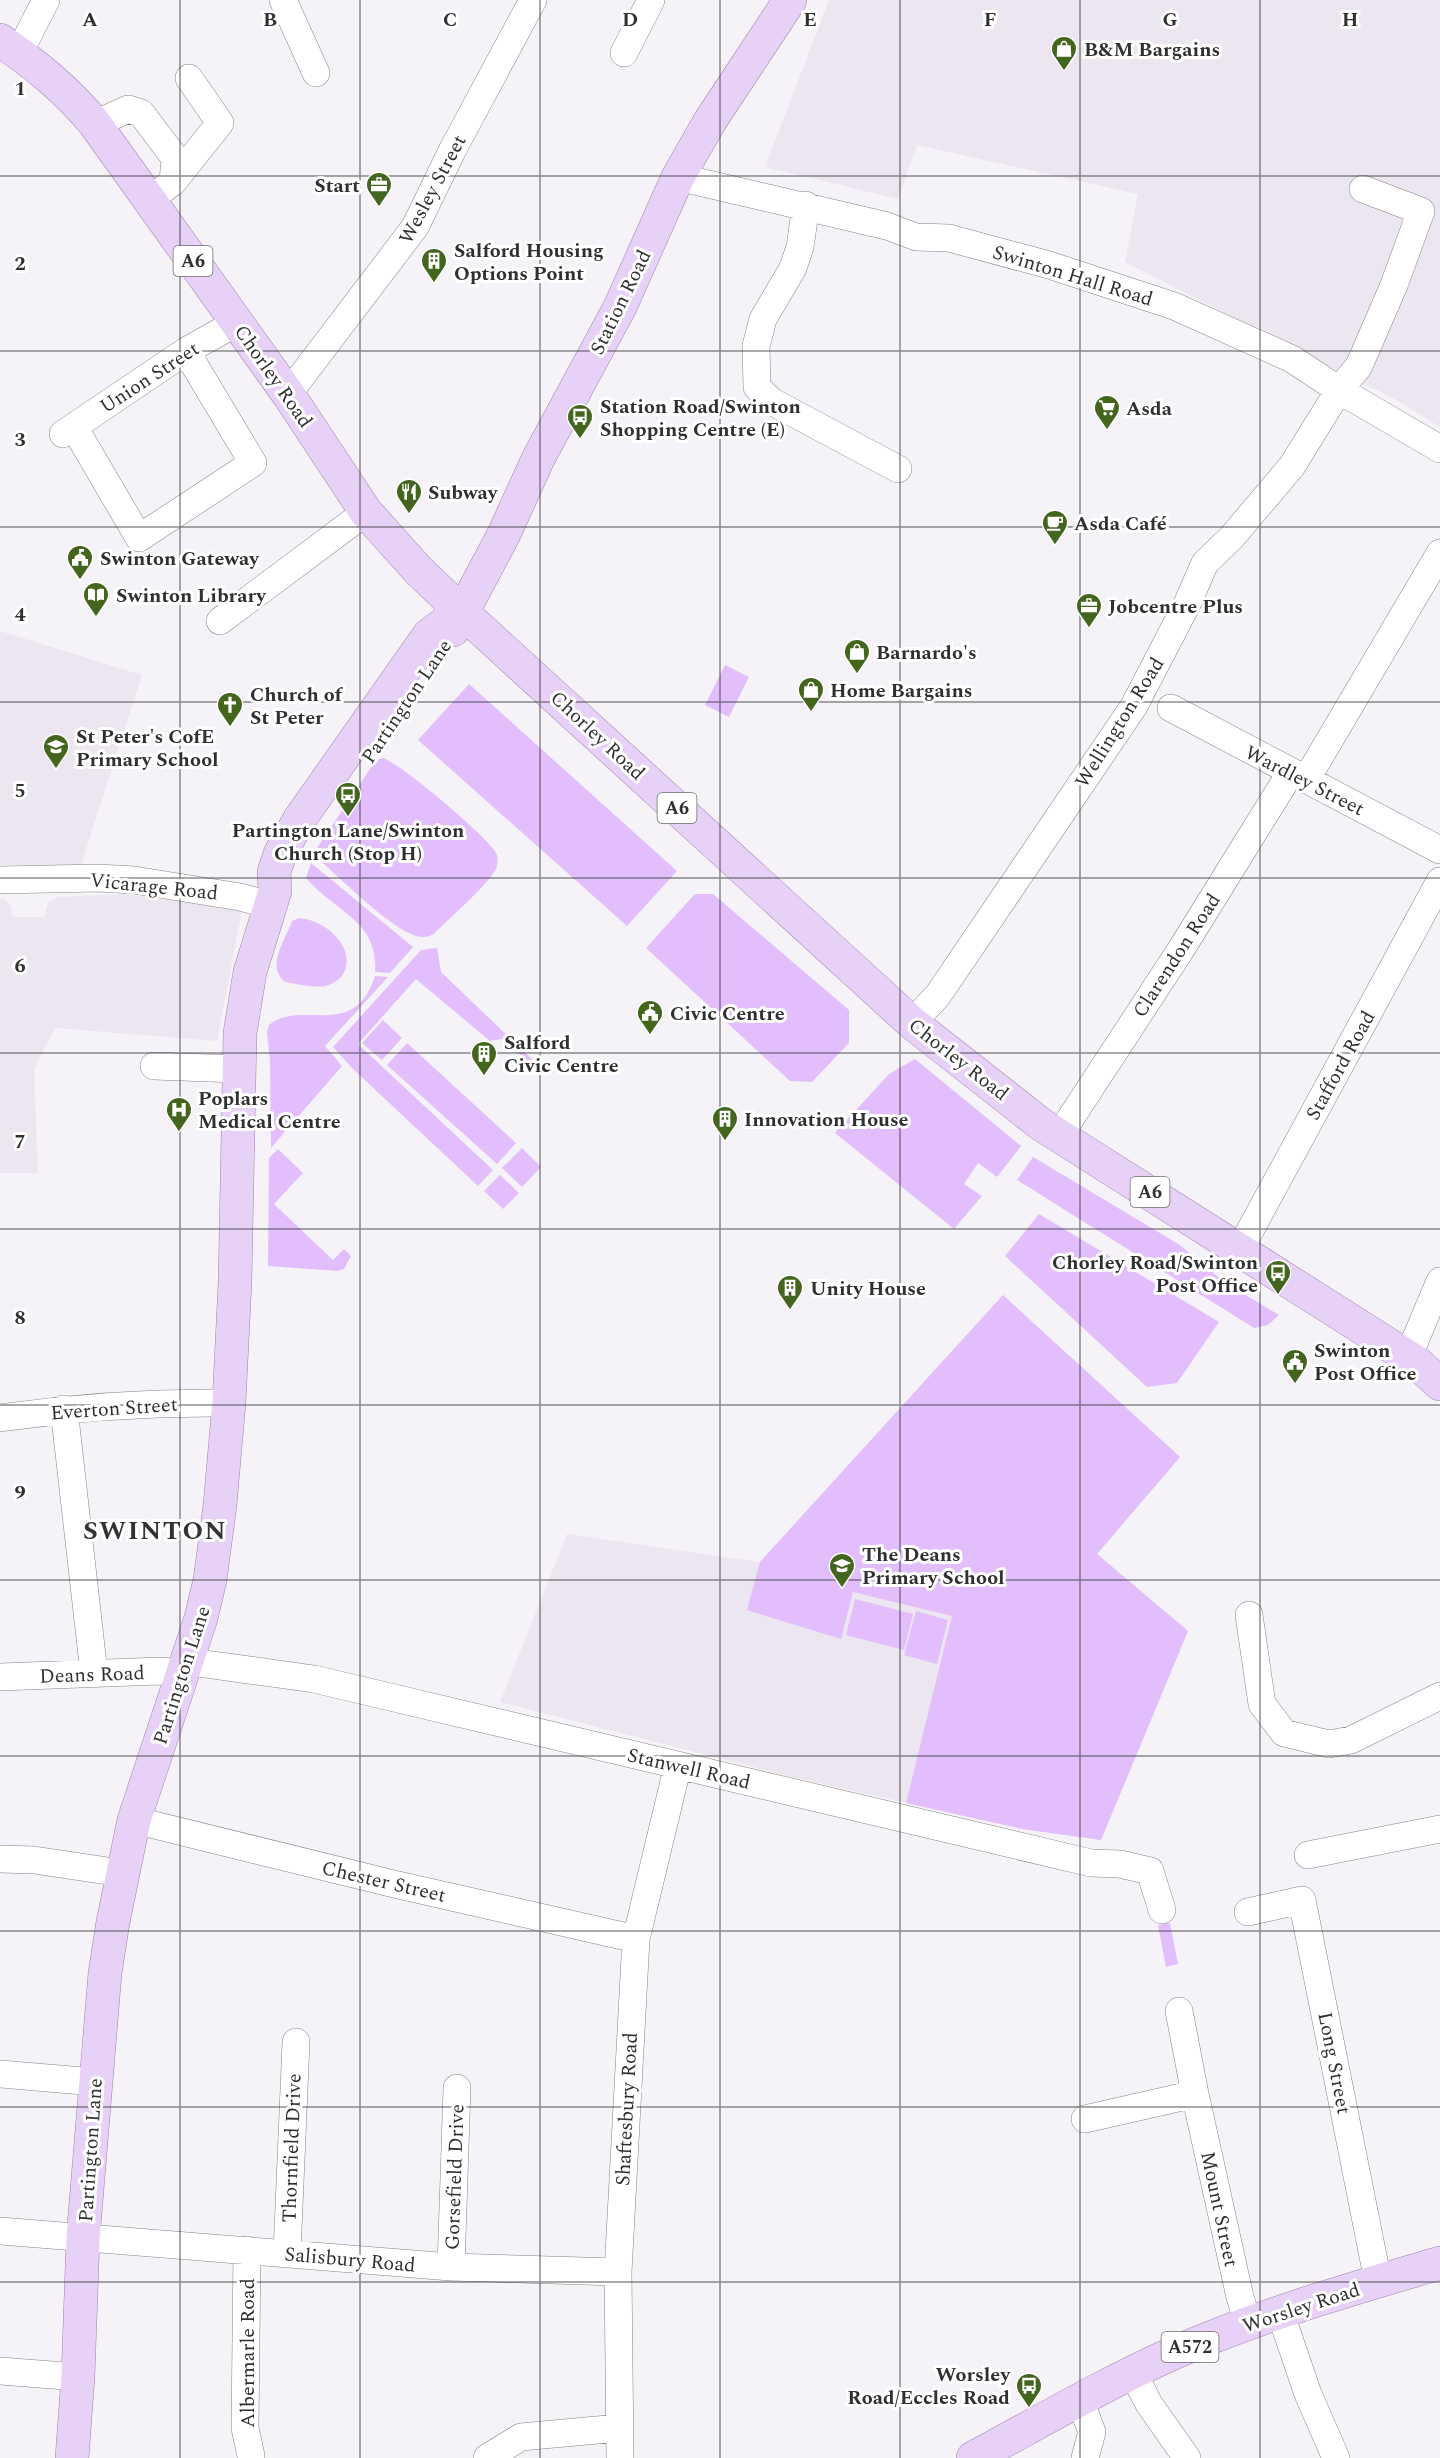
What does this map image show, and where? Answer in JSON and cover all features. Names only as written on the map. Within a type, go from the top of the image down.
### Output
[{"type":"main road","name":"Station Road","points":[[461,611],[492,555],[538,459],[620,307],[678,177],[710,121],[790,0]]},
{"type":"main road","name":"Chorley Road","points":[[9,46],[44,72],[74,99],[95,124],[161,190],[236,323],[288,394],[366,512],[419,571],[461,611],[912,1023],[1059,1136],[1408,1357],[1440,1384]]},
{"type":"main road","name":"Partington Lane","points":[[72,2458],[78,2377],[83,2238],[105,1973],[121,1873],[134,1820],[185,1668],[210,1580],[229,1404],[239,1152],[238,1069],[240,1034],[250,972],[272,898],[274,872],[280,854],[299,820],[429,635],[461,611]]},
{"type":"main road","name":"Worsley Road","points":[[973,2458],[1133,2373],[1248,2323],[1440,2263]]},
{"type":"street","points":[[9,46],[46,0]]},
{"type":"street","points":[[283,0],[316,73]]},
{"type":"street","name":"Wesley Street","points":[[288,394],[415,227],[453,149],[533,0]]},
{"type":"street","points":[[624,53],[651,0]]},
{"type":"street","points":[[161,190],[220,123],[189,78]]},
{"type":"street","points":[[95,124],[128,109],[141,113],[175,158],[161,190]]},
{"type":"street","name":"Swinton Hall Road","points":[[678,177],[806,205],[887,226],[916,237],[949,238],[1049,265],[1174,306],[1292,359],[1339,390],[1440,449]]},
{"type":"street","name":"Wellington Road","points":[[912,1023],[938,995],[1134,706],[1187,604],[1205,563],[1232,537],[1292,466],[1339,390],[1359,366],[1394,285],[1421,211],[1363,189]]},
{"type":"street","points":[[806,205],[800,247],[793,268],[763,319],[756,346],[757,387],[771,401],[898,469]]},
{"type":"street","name":"Union Street","points":[[186,351],[253,464],[139,538],[68,430],[186,351],[236,323]]},
{"type":"street","points":[[220,621],[366,512]]},
{"type":"street","name":"Clarendon Road","points":[[1059,1136],[1180,951],[1299,776],[1440,553]]},
{"type":"street","name":"Wardley Street","points":[[1171,708],[1440,850]]},
{"type":"street","name":"Vicarage Road","points":[[0,880],[98,878],[134,880],[240,897],[272,898]]},
{"type":"street","name":"Stafford Road","points":[[1240,1249],[1440,881]]},
{"type":"street","points":[[154,1066],[238,1069]]},
{"type":"street","points":[[1408,1357],[1440,1281]]},
{"type":"street","name":"Everton Street","points":[[0,1418],[64,1409],[161,1402],[229,1404]]},
{"type":"street","points":[[64,1409],[94,1673]]},
{"type":"street","points":[[1249,1615],[1262,1704],[1284,1732],[1329,1744],[1351,1740],[1440,1696]]},
{"type":"street","name":"Stanwell Road","points":[[185,1668],[198,1663],[314,1678],[1091,1863],[1120,1864],[1150,1871],[1162,1910]]},
{"type":"street","name":"Deans Road","points":[[0,1677],[171,1672],[185,1668]]},
{"type":"street","name":"Shaftesbury Road","points":[[620,2458],[618,2272],[636,1939],[678,1765]]},
{"type":"street","name":"Chester Street","points":[[134,1820],[394,1884],[636,1939]]},
{"type":"street","points":[[1308,1855],[1440,1829]]},
{"type":"street","points":[[0,1859],[34,1860],[121,1873]]},
{"type":"street","name":"Long Street","points":[[1248,1912],[1302,1900],[1378,2281]]},
{"type":"street","name":"Mount Street","points":[[1179,2011],[1195,2094],[1240,2297],[1248,2323]]},
{"type":"street","name":"Thornfield Drive","points":[[287,2254],[296,2042]]},
{"type":"street","points":[[0,2074],[95,2082]]},
{"type":"street","name":"Gorsefield Drive","points":[[451,2267],[457,2088]]},
{"type":"street","points":[[1085,2119],[1195,2094]]},
{"type":"street","name":"Salisbury Road","points":[[0,2231],[451,2267],[618,2272]]},
{"type":"street","name":"Albermarle Road","points":[[247,2250],[245,2428],[252,2456]]},
{"type":"street","points":[[1280,2312],[1308,2394],[1336,2458]]},
{"type":"street","points":[[0,2371],[78,2377]]},
{"type":"street","points":[[1133,2373],[1149,2404],[1187,2458]]},
{"type":"street","points":[[1080,2400],[1092,2432],[1085,2458]]},
{"type":"street","points":[[487,2458],[521,2437],[619,2428]]},
{"type":"shaded area","points":[[829,0],[1440,0],[1440,427],[1396,400],[1125,262],[1138,194],[917,145],[898,199],[765,167]]},
{"type":"shaded area","name":"St Peter's CofE Primary School","points":[[0,631],[142,675],[81,865],[0,865]]},
{"type":"shaded area","points":[[725,665],[749,677],[729,717],[705,705]]},
{"type":"shaded area","points":[[469,684],[677,871],[627,926],[418,740]]},
{"type":"shaded area","points":[[383,758],[443,801],[490,845],[497,856],[497,866],[488,881],[434,934],[428,936],[416,936],[391,922],[363,900],[313,854],[376,760]]},
{"type":"shaded area","points":[[311,863],[413,947],[390,973],[375,972],[374,955],[363,929],[306,878]]},
{"type":"shaded area","points":[[125,894],[242,910],[217,1041],[55,1028],[34,1069],[38,1173],[0,1173],[0,899],[5,899],[10,905],[13,917],[44,917],[48,903],[58,897]]},
{"type":"shaded area","points":[[695,894],[713,894],[849,1010],[849,1043],[812,1082],[790,1081],[646,948]]},
{"type":"shaded area","points":[[299,918],[316,922],[326,928],[343,947],[347,960],[346,967],[339,979],[333,983],[322,986],[298,984],[284,981],[279,974],[277,964],[279,952],[292,921]]},
{"type":"shaded area","points":[[437,948],[441,972],[538,1065],[536,1067],[533,1065],[501,1039],[490,1041],[416,979],[358,1044],[493,1170],[478,1186],[353,1069],[333,1047],[421,950]]},
{"type":"shaded area","points":[[375,976],[388,977],[325,1046],[342,1066],[271,1148],[270,1061],[267,1032],[269,1025],[282,1018],[297,1015],[326,1015],[354,1008],[366,996]]},
{"type":"shaded area","points":[[383,1020],[402,1038],[382,1060],[362,1043]]},
{"type":"shaded area","points":[[407,1043],[516,1143],[497,1164],[387,1065]]},
{"type":"shaded area","points":[[915,1059],[1021,1146],[997,1177],[978,1163],[964,1184],[982,1196],[954,1229],[835,1133],[889,1074]]},
{"type":"shaded area","points":[[522,1148],[541,1167],[522,1187],[502,1168]]},
{"type":"shaded area","points":[[278,1149],[303,1173],[274,1204],[333,1260],[344,1249],[351,1256],[344,1269],[338,1271],[268,1266],[269,1158]]},
{"type":"shaded area","points":[[1033,1157],[1180,1245],[1227,1284],[1279,1315],[1268,1325],[1254,1328],[1017,1180]]},
{"type":"shaded area","points":[[500,1175],[519,1193],[503,1209],[484,1191]]},
{"type":"shaded area","points":[[1039,1214],[1219,1322],[1177,1383],[1147,1387],[1005,1256]]},
{"type":"shaded area","name":"The Deans Primary School","points":[[1003,1295],[1180,1457],[1097,1554],[1188,1631],[1101,1840],[1022,1829],[788,1776],[500,1702],[567,1534],[760,1562]]},
{"type":"shaded area","name":"The Deans Primary School","points":[[1003,1295],[1180,1457],[1097,1554],[1188,1631],[1101,1840],[1022,1829],[906,1803],[952,1616],[853,1592],[841,1639],[747,1610],[760,1562]]},
{"type":"shaded area","points":[[855,1599],[913,1614],[904,1650],[846,1635]]},
{"type":"shaded area","points":[[916,1611],[948,1620],[937,1664],[904,1655]]},
{"type":"shaded area","points":[[1170,1923],[1178,1964],[1166,1967],[1158,1925]]},
{"type":"place","name":"B&M Bargains","points":[[1064,72]]},
{"type":"place","name":"Start","points":[[379,208]]},
{"type":"place","name":"Salford Housing Options Point","points":[[434,284]]},
{"type":"place","name":"Asda","points":[[1107,431]]},
{"type":"place","name":"Station Road/Swinton Shopping Centre (E)","points":[[580,440]]},
{"type":"place","name":"Subway","points":[[409,515]]},
{"type":"place","name":"Asda Café","points":[[1055,546]]},
{"type":"place","name":"Swinton Gateway","points":[[80,581]]},
{"type":"place","name":"Swinton Library","points":[[96,618]]},
{"type":"place","name":"Jobcentre Plus","points":[[1089,629]]},
{"type":"place","name":"Barnardo's","points":[[857,675]]},
{"type":"place","name":"Home Bargains","points":[[811,713]]},
{"type":"place","name":"Church of St Peter","points":[[230,728]]},
{"type":"place","name":"St Peter's CofE Primary School","points":[[56,770]]},
{"type":"place","name":"Partington Lane/Swinton Church (Stop H)","points":[[348,818]]},
{"type":"place","name":"Civic Centre","points":[[650,1036]]},
{"type":"place","name":"Salford Civic Centre","points":[[484,1077]]},
{"type":"place","name":"Poplars Medical Centre","points":[[179,1133]]},
{"type":"place","name":"Innovation House","points":[[725,1142]]},
{"type":"place","name":"Chorley Road/Swinton Post Office","points":[[1278,1296]]},
{"type":"place","name":"Unity House","points":[[790,1311]]},
{"type":"place","name":"Swinton Post Office","points":[[1295,1385]]},
{"type":"place","name":"The Deans Primary School","points":[[842,1589]]},
{"type":"place","name":"Worsley Road/Eccles Road","points":[[1029,2409]]},
{"type":"district","name":"SWINTON","points":[[155,1530]]}]
